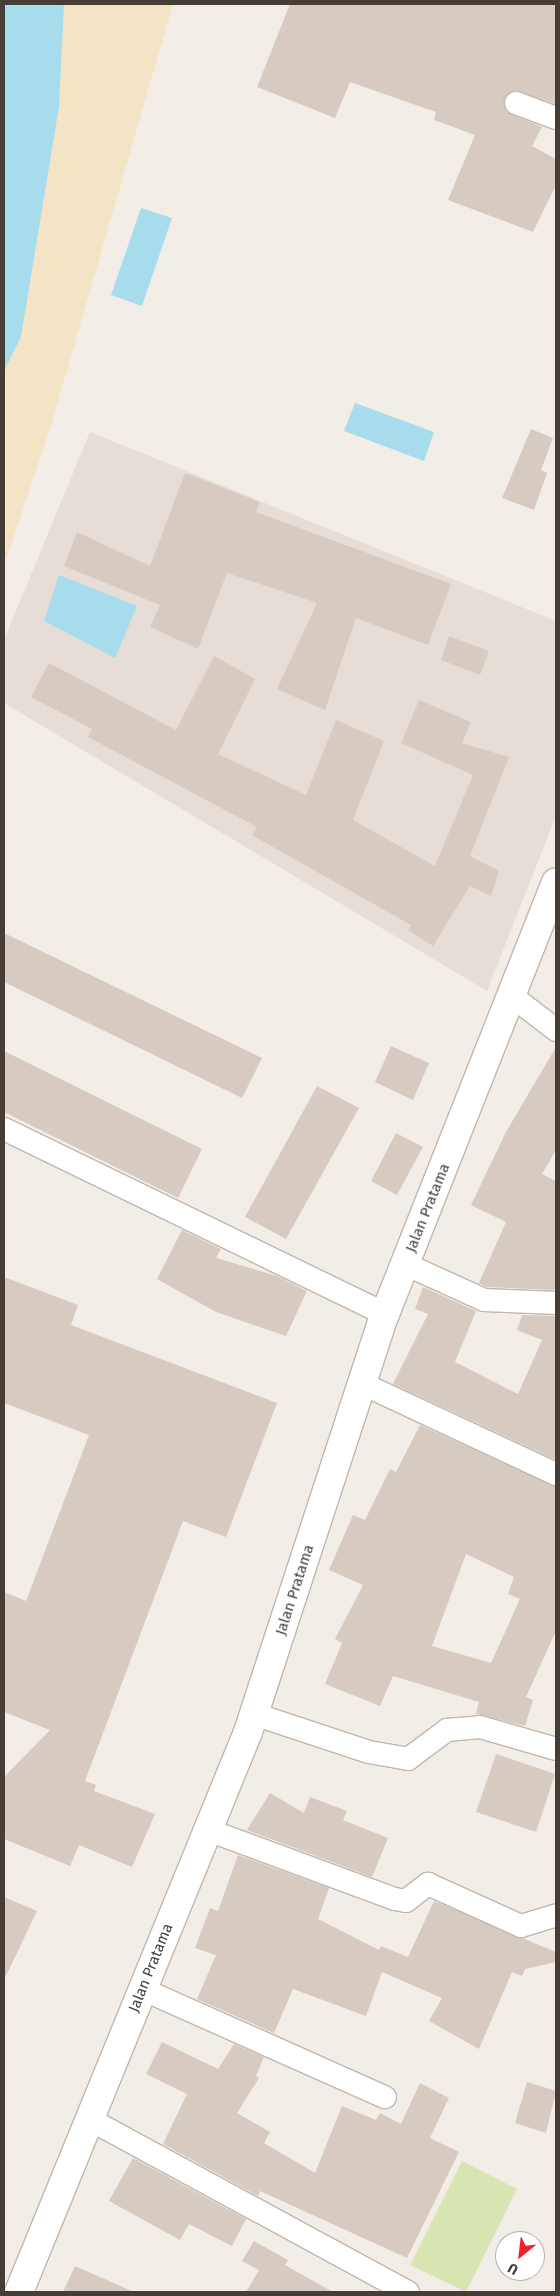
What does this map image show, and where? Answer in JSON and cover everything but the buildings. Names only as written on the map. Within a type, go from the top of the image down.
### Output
[{"type":"street","points":[[516,103],[556,118]]},
{"type":"street","name":"Jalan Pratama","points":[[19,2292],[254,1714],[385,1314],[513,997],[556,883]]},
{"type":"street","points":[[513,997],[556,1030]]},
{"type":"street","points":[[4,1129],[385,1314]]},
{"type":"street","points":[[405,1264],[484,1300],[556,1303]]},
{"type":"street","points":[[363,1384],[556,1474]]},
{"type":"street","points":[[254,1714],[369,1752],[408,1759],[447,1730],[480,1727],[556,1749]]},
{"type":"street","points":[[208,1830],[395,1899],[406,1901],[428,1884],[521,1926],[556,1915]]},
{"type":"street","points":[[142,1989],[385,2097]]},
{"type":"street","points":[[89,2120],[397,2289]]},
{"type":"shaded area","points":[[90,432],[556,621],[556,816],[487,991],[4,703],[4,640]]},
{"type":"green space","points":[[462,2161],[517,2189],[466,2292],[410,2265]]},
{"type":"sand","points":[[64,4],[173,4],[50,429],[4,566],[4,371],[21,337],[59,107]]},
{"type":"water","points":[[4,4],[64,4],[59,107],[21,337],[4,371]]},
{"type":"water","points":[[141,208],[172,218],[142,306],[111,295]]},
{"type":"water","points":[[355,403],[434,432],[424,461],[344,431]]},
{"type":"water","points":[[59,575],[137,606],[115,658],[44,621]]}]
